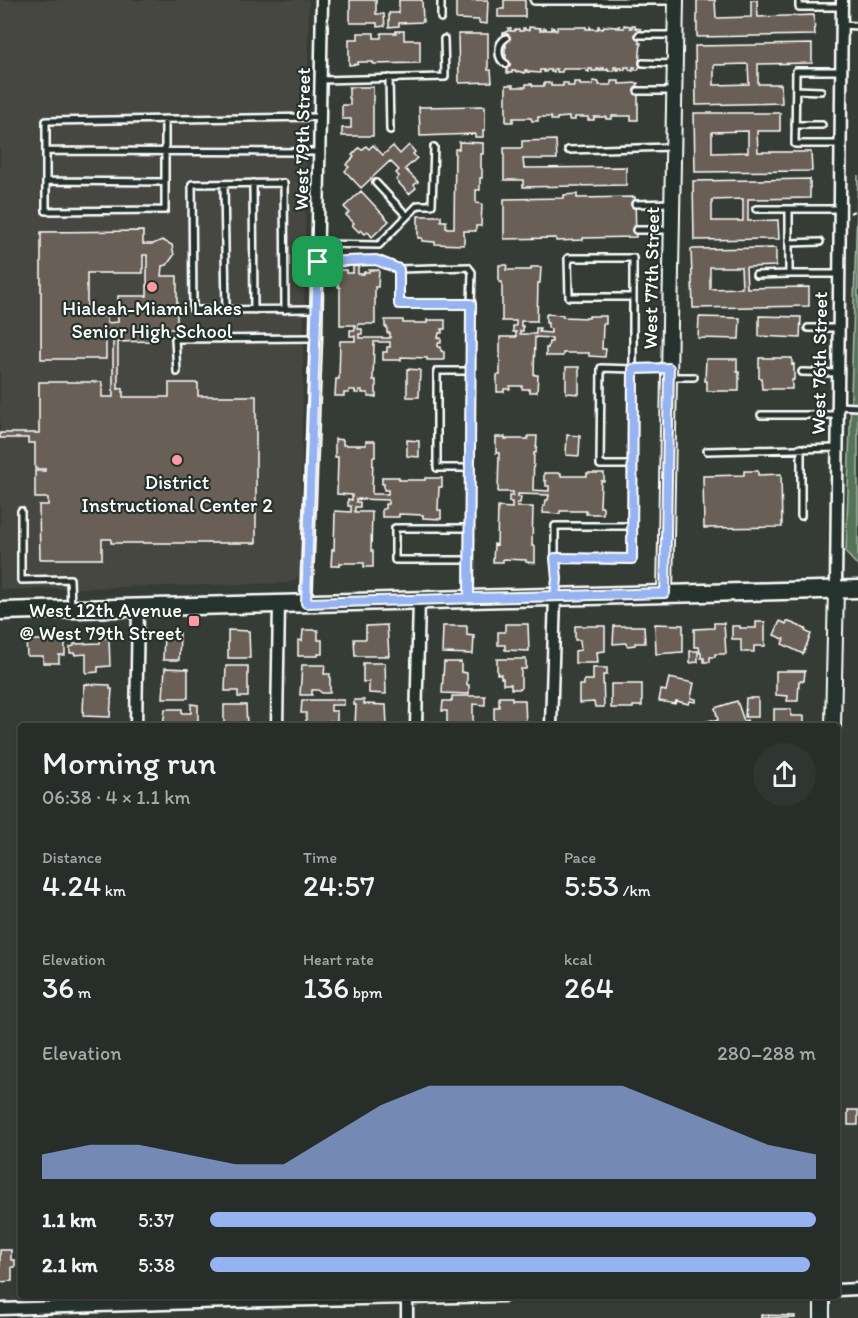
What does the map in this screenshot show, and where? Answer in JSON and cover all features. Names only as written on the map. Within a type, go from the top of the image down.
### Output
[{"type":"main road","points":[[0,611],[858,589]]},
{"type":"street","name":"West 79th Street","points":[[306,603],[317,309],[322,0]]},
{"type":"street","name":"West 77th Street","points":[[665,593],[676,0]]},
{"type":"street","name":"West 76th Street","points":[[833,723],[842,3]]},
{"type":"street","points":[[551,723],[555,596]]},
{"type":"street","points":[[416,723],[419,600]]},
{"type":"street","points":[[277,723],[279,603]]},
{"type":"street","points":[[136,723],[138,607]]},
{"type":"street","points":[[840,1290],[858,1289]]},
{"type":"street","points":[[0,1309],[129,1301],[221,1299]]},
{"type":"street","points":[[407,1299],[407,1318]]},
{"type":"street","points":[[822,1299],[822,1318]]},
{"type":"lane","points":[[441,0],[441,18]]},
{"type":"lane","points":[[534,1],[676,0]]},
{"type":"lane","points":[[799,0],[799,7],[842,3]]},
{"type":"lane","points":[[842,25],[858,26]]},
{"type":"lane","points":[[639,35],[675,35]]},
{"type":"lane","points":[[506,38],[502,40],[499,51],[502,63],[506,64]]},
{"type":"lane","points":[[321,80],[445,77],[444,39]]},
{"type":"lane","points":[[642,63],[675,64]]},
{"type":"lane","points":[[841,144],[795,144],[795,125],[796,70],[842,71]]},
{"type":"lane","points":[[389,78],[390,130]]},
{"type":"lane","points":[[796,90],[821,91]]},
{"type":"lane","points":[[638,92],[674,91]]},
{"type":"lane","points":[[165,119],[165,210],[46,211],[46,120],[321,117]]},
{"type":"lane","points":[[795,125],[822,125]]},
{"type":"lane","points":[[318,244],[380,244],[418,205],[432,205],[434,147]]},
{"type":"lane","points":[[568,150],[673,147]]},
{"type":"lane","points":[[46,151],[320,152]]},
{"type":"lane","points":[[46,181],[165,182]]},
{"type":"lane","points":[[253,183],[254,310]]},
{"type":"lane","points":[[285,310],[285,183],[192,184],[193,310],[285,310],[317,309]]},
{"type":"lane","points":[[376,183],[407,216]]},
{"type":"lane","points":[[224,184],[226,310]]},
{"type":"lane","points":[[635,204],[672,203]]},
{"type":"lane","points":[[756,209],[840,209]]},
{"type":"lane","points":[[789,209],[789,274]]},
{"type":"lane","points":[[636,230],[672,230]]},
{"type":"lane","points":[[789,243],[820,242]]},
{"type":"lane","points":[[555,558],[632,559],[633,369],[633,297],[633,258],[568,258],[568,297],[633,297]]},
{"type":"lane","points":[[318,262],[376,260],[399,269],[468,267],[472,272],[469,598]]},
{"type":"lane","points":[[399,269],[399,304],[471,304]]},
{"type":"lane","points":[[756,275],[839,274]]},
{"type":"lane","points":[[808,328],[839,328]]},
{"type":"lane","points":[[177,372],[175,339],[316,338]]},
{"type":"lane","points":[[632,465],[600,465],[601,368],[669,372],[694,377]]},
{"type":"lane","points":[[470,468],[437,468],[437,371],[471,371]]},
{"type":"lane","points":[[802,372],[838,373]]},
{"type":"lane","points":[[761,415],[858,407]]},
{"type":"lane","points":[[801,448],[801,516]]},
{"type":"lane","points":[[707,451],[837,448]]},
{"type":"lane","points":[[21,511],[21,580],[70,579],[71,609]]},
{"type":"lane","points":[[555,596],[557,579],[555,525],[632,526]]},
{"type":"lane","points":[[470,528],[395,528],[395,560],[470,560]]},
{"type":"shaded area","name":"Hialeah-Miami Lakes Senior High School","points":[[0,0],[309,0],[300,573],[295,580],[289,583],[0,590]]},
{"type":"green space","points":[[858,175],[858,566],[846,553]]},
{"type":"building","points":[[350,0],[376,0],[376,14],[384,14],[385,26],[377,27],[377,23],[350,23]]},
{"type":"building","points":[[399,0],[422,0],[423,22],[399,23],[399,26],[389,27],[389,13],[399,13]]},
{"type":"building","points":[[488,0],[487,24],[479,23],[479,20],[456,19],[456,1]]},
{"type":"building","points":[[504,0],[525,0],[525,17],[498,17],[498,9],[504,9]]},
{"type":"building","points":[[697,0],[715,0],[716,18],[751,17],[751,0],[757,0],[758,17],[814,15],[815,35],[697,37]]},
{"type":"building","points":[[624,25],[632,28],[632,25],[635,25],[635,28],[641,29],[639,32],[639,43],[641,43],[639,63],[643,63],[638,70],[635,70],[635,67],[633,71],[625,67],[625,70],[619,68],[617,70],[617,67],[614,67],[614,71],[601,68],[601,71],[589,69],[589,72],[585,69],[563,69],[562,72],[557,72],[557,69],[554,69],[554,72],[540,70],[540,73],[525,70],[525,73],[512,71],[512,73],[507,73],[507,66],[504,66],[506,64],[506,45],[503,43],[506,43],[506,35],[503,33],[508,31],[508,28],[511,28],[510,31],[519,29],[523,31],[523,28],[529,30],[529,27],[552,30],[552,27],[557,30],[557,27],[598,29],[599,26],[603,29],[604,26],[624,28]]},
{"type":"building","points":[[396,31],[404,31],[404,40],[420,40],[420,63],[358,62],[358,64],[349,65],[349,39],[358,39],[358,33],[374,33],[374,38],[381,38],[381,33],[396,33]]},
{"type":"building","points":[[458,34],[488,34],[488,70],[491,70],[492,82],[459,83]]},
{"type":"building","points":[[812,44],[812,63],[758,64],[758,84],[781,84],[782,103],[696,105],[695,46]],"holes":[[[748,64],[749,84],[714,85],[714,65]]]},
{"type":"building","points":[[593,81],[599,82],[599,85],[611,85],[611,81],[619,81],[619,84],[638,83],[638,120],[631,120],[631,116],[612,116],[612,119],[594,117],[594,120],[588,120],[588,117],[575,117],[575,120],[569,120],[569,117],[551,120],[551,117],[538,117],[538,121],[532,121],[531,118],[513,118],[513,122],[506,122],[506,85],[526,87],[526,84],[544,86],[544,83],[551,83],[551,86],[563,86],[563,83],[568,83],[568,86],[574,86],[574,82],[580,82],[580,85],[593,85]]},
{"type":"building","points":[[349,87],[373,87],[373,136],[342,136],[342,128],[351,128],[351,119],[342,119],[342,105],[350,105]]},
{"type":"building","points":[[485,106],[483,137],[475,137],[475,134],[420,136],[419,107]]},
{"type":"building","points":[[694,113],[780,113],[780,131],[757,131],[758,152],[811,152],[812,171],[695,172]],"holes":[[[748,131],[748,152],[712,153],[712,132]]]},
{"type":"building","points":[[556,140],[557,159],[523,159],[524,168],[626,167],[626,185],[523,187],[523,180],[504,180],[504,148],[522,148],[522,141]]},
{"type":"building","points":[[459,142],[483,143],[482,178],[480,178],[480,190],[476,190],[476,203],[482,204],[481,226],[476,226],[476,231],[464,231],[464,245],[422,241],[422,238],[418,238],[418,216],[441,216],[441,221],[446,221],[446,228],[454,228],[455,149],[459,149]]},
{"type":"building","points":[[373,145],[383,155],[393,146],[400,154],[409,145],[417,158],[405,169],[418,182],[414,185],[416,188],[409,194],[396,180],[399,176],[396,173],[399,170],[390,161],[361,188],[345,171],[349,167],[346,165],[359,148],[362,150],[366,146],[369,149]]},
{"type":"building","points":[[810,179],[810,198],[748,199],[748,221],[778,220],[779,239],[694,240],[693,181]],"holes":[[[743,199],[743,221],[712,221],[712,200]]]},
{"type":"building","points":[[361,191],[389,221],[372,237],[368,232],[365,234],[361,230],[359,232],[352,225],[354,223],[346,215],[349,212],[344,207]]},
{"type":"building","points":[[577,194],[577,198],[635,197],[636,237],[556,241],[556,238],[504,239],[504,199],[564,198],[564,195]]},
{"type":"building","points":[[143,231],[143,244],[153,244],[162,240],[172,245],[174,255],[167,265],[162,266],[161,276],[177,276],[177,329],[163,329],[163,322],[161,322],[161,328],[150,328],[150,341],[118,342],[118,389],[123,388],[123,397],[169,397],[169,383],[198,383],[198,396],[256,396],[256,543],[111,543],[111,539],[102,539],[102,559],[40,559],[39,505],[48,505],[48,498],[35,498],[35,471],[45,471],[45,469],[35,469],[35,443],[28,443],[28,438],[0,438],[0,433],[39,433],[39,382],[102,382],[102,397],[113,397],[113,333],[106,333],[106,359],[41,359],[41,232]],"holes":[[[143,255],[147,255],[147,296],[118,296],[118,322],[107,323],[107,316],[87,316],[87,273],[143,273]]]},
{"type":"building","points":[[776,248],[776,266],[746,267],[747,288],[809,287],[809,306],[693,308],[691,249]],"holes":[[[710,267],[741,267],[742,288],[710,289]]]},
{"type":"building","points":[[499,265],[507,265],[506,270],[531,270],[531,267],[541,267],[540,283],[538,283],[537,321],[521,321],[523,331],[520,331],[520,334],[536,334],[536,328],[540,328],[539,332],[551,333],[546,323],[546,314],[589,318],[589,316],[606,316],[606,324],[603,324],[602,349],[606,349],[605,357],[589,356],[589,353],[563,353],[563,356],[546,356],[546,348],[549,342],[552,342],[552,338],[535,337],[534,375],[538,375],[537,392],[529,392],[529,389],[522,389],[522,386],[510,386],[510,389],[504,389],[504,392],[497,392],[497,375],[500,375],[500,337],[516,337],[513,326],[516,326],[516,321],[502,321],[502,282],[499,282]]},
{"type":"building","points":[[353,266],[358,266],[358,274],[364,274],[369,270],[379,270],[378,287],[375,287],[375,324],[358,324],[358,329],[362,329],[359,338],[390,338],[390,333],[387,333],[387,327],[385,327],[385,320],[427,323],[427,320],[445,320],[445,329],[442,329],[438,338],[441,338],[438,347],[441,347],[441,351],[444,352],[444,360],[401,357],[401,360],[383,360],[383,352],[387,352],[390,342],[374,342],[373,380],[376,380],[376,397],[368,397],[368,393],[362,393],[362,390],[355,393],[355,390],[349,390],[349,393],[344,393],[344,396],[335,396],[336,379],[339,379],[340,341],[355,341],[355,336],[350,336],[350,330],[355,330],[355,325],[340,325],[338,270],[353,273]]},
{"type":"building","points":[[759,316],[801,317],[800,338],[759,336]]},
{"type":"building","points":[[699,317],[740,318],[739,339],[698,338]]},
{"type":"building","points":[[759,358],[792,358],[794,380],[792,380],[792,389],[762,389],[761,378],[759,378]]},
{"type":"building","points":[[706,359],[737,359],[739,391],[707,391]]},
{"type":"building","points":[[566,367],[579,367],[579,394],[566,393]]},
{"type":"building","points":[[407,369],[420,370],[419,397],[407,397]]},
{"type":"building","points":[[567,435],[580,436],[579,456],[566,455]]},
{"type":"building","points":[[528,436],[537,436],[533,490],[549,491],[549,486],[546,486],[546,481],[544,481],[544,473],[561,473],[561,476],[587,476],[587,473],[604,473],[604,481],[601,481],[600,507],[603,507],[603,514],[586,514],[586,511],[543,513],[543,506],[549,495],[518,494],[518,497],[521,497],[517,507],[533,507],[532,546],[535,546],[535,563],[526,562],[526,560],[503,559],[503,562],[493,562],[494,544],[497,545],[498,507],[512,508],[509,496],[513,496],[513,492],[498,492],[499,453],[496,453],[496,437],[528,439]]},
{"type":"building","points":[[335,439],[343,440],[343,445],[366,445],[366,441],[375,441],[372,494],[388,494],[388,490],[384,490],[382,477],[399,477],[399,480],[442,478],[442,487],[439,487],[438,510],[441,510],[441,519],[423,518],[423,515],[399,514],[399,517],[382,517],[382,509],[385,509],[388,500],[356,499],[356,502],[360,502],[360,507],[355,507],[355,512],[372,512],[373,567],[364,567],[364,563],[340,563],[340,566],[331,566],[332,549],[334,550],[335,511],[351,512],[348,499],[352,500],[352,495],[337,494],[338,457],[335,457]]},
{"type":"building","points":[[407,440],[419,441],[419,457],[407,456]]},
{"type":"building","points":[[744,471],[758,471],[758,475],[781,474],[782,527],[704,528],[703,476],[744,475]]},
{"type":"building","points":[[780,621],[786,624],[787,621],[806,629],[805,631],[811,634],[803,654],[782,644],[784,639],[774,635]]},
{"type":"building","points":[[756,622],[765,622],[765,646],[754,646],[754,652],[741,652],[741,639],[732,639],[732,626],[756,628]]},
{"type":"building","points":[[714,623],[724,623],[726,654],[715,654],[715,657],[710,657],[710,662],[704,662],[699,647],[694,647],[694,629],[714,628]]},
{"type":"building","points":[[505,624],[528,624],[529,651],[505,650],[505,645],[498,645],[498,632],[505,632]]},
{"type":"building","points":[[655,624],[683,625],[683,652],[656,654]]},
{"type":"building","points":[[387,625],[389,656],[355,656],[354,639],[366,639],[366,626]]},
{"type":"building","points":[[443,626],[467,626],[467,635],[474,636],[473,654],[442,653]]},
{"type":"building","points":[[575,626],[605,626],[605,651],[597,652],[598,663],[575,663],[575,651],[581,650],[580,640],[575,640]]},
{"type":"building","points":[[614,626],[644,626],[645,643],[627,646],[626,643],[613,644]]},
{"type":"building","points":[[228,630],[249,631],[250,658],[228,658]]},
{"type":"building","points":[[303,630],[318,630],[318,640],[322,640],[322,654],[298,656],[298,640],[302,641]]},
{"type":"building","points":[[164,633],[180,633],[179,660],[163,660]]},
{"type":"building","points":[[100,638],[109,638],[110,666],[98,667],[98,672],[86,673],[86,654],[70,653],[70,647],[74,644],[100,643]]},
{"type":"building","points":[[26,640],[65,640],[65,655],[59,655],[59,663],[43,663],[43,656],[27,656]]},
{"type":"building","points":[[690,651],[698,651],[698,662],[690,663]]},
{"type":"building","points":[[497,659],[526,659],[526,669],[521,669],[521,689],[511,689],[511,684],[503,684],[501,674],[497,674]]},
{"type":"building","points":[[444,662],[461,662],[461,672],[467,673],[469,694],[442,693]]},
{"type":"building","points":[[363,663],[385,663],[386,694],[369,693],[369,682],[363,682]]},
{"type":"building","points":[[302,665],[325,665],[324,674],[330,674],[330,693],[312,690],[312,695],[300,695]]},
{"type":"building","points":[[226,666],[248,666],[248,697],[238,697],[238,691],[225,691]]},
{"type":"building","points":[[165,668],[188,669],[188,698],[163,698]]},
{"type":"building","points":[[593,668],[607,668],[607,675],[603,675],[604,707],[595,707],[594,702],[579,703],[579,685],[584,685],[584,680],[593,680]]},
{"type":"building","points":[[776,671],[805,671],[804,681],[799,681],[798,701],[787,701],[788,696],[776,695]]},
{"type":"building","points":[[669,678],[694,683],[691,698],[696,699],[696,702],[690,701],[689,704],[676,701],[675,704],[659,701],[661,690],[666,691]]},
{"type":"building","points":[[84,684],[110,685],[112,689],[110,717],[83,716]]},
{"type":"building","points":[[611,684],[642,684],[642,706],[611,708]]},
{"type":"building","points":[[452,696],[485,696],[485,705],[473,704],[473,723],[447,723],[447,711],[442,711],[443,701],[452,701]]},
{"type":"building","points":[[499,697],[525,700],[526,723],[494,721],[494,707],[499,707]]},
{"type":"building","points":[[746,698],[758,698],[758,717],[745,717]]},
{"type":"building","points":[[302,700],[344,700],[344,705],[331,705],[331,711],[337,711],[337,722],[306,723],[306,713],[301,713]]},
{"type":"building","points":[[354,700],[364,700],[364,704],[386,705],[387,723],[355,723],[356,705],[354,705]]},
{"type":"building","points":[[737,701],[744,721],[747,720],[748,723],[700,723],[718,720],[715,708]]},
{"type":"building","points":[[191,704],[198,705],[198,723],[163,723],[165,709],[182,709],[182,713],[191,713]]},
{"type":"building","points":[[224,705],[246,705],[247,723],[224,723]]},
{"type":"building","points":[[774,709],[791,709],[791,716],[804,716],[804,723],[774,723]]},
{"type":"building","points":[[848,1110],[858,1110],[858,1125],[848,1125]]},
{"type":"building","points":[[0,1250],[11,1250],[11,1260],[15,1260],[15,1267],[12,1267],[12,1281],[0,1282]]},
{"type":"building","points":[[761,1315],[795,1316],[795,1318],[761,1318]]},
{"type":"place","name":"Hialeah-Miami Lakes Senior High School","points":[[152,287]]},
{"type":"place","name":"District Instructional Center 2","points":[[177,460]]},
{"type":"place","name":"West 12th Avenue @ West 79th Street","points":[[194,621]]},
{"type":"route","points":[[318,262],[306,603],[555,596],[557,579],[555,558],[632,559],[633,369],[669,368],[665,593],[585,596],[555,596],[469,598],[471,304],[399,304],[399,269],[376,260],[318,262]]}]
